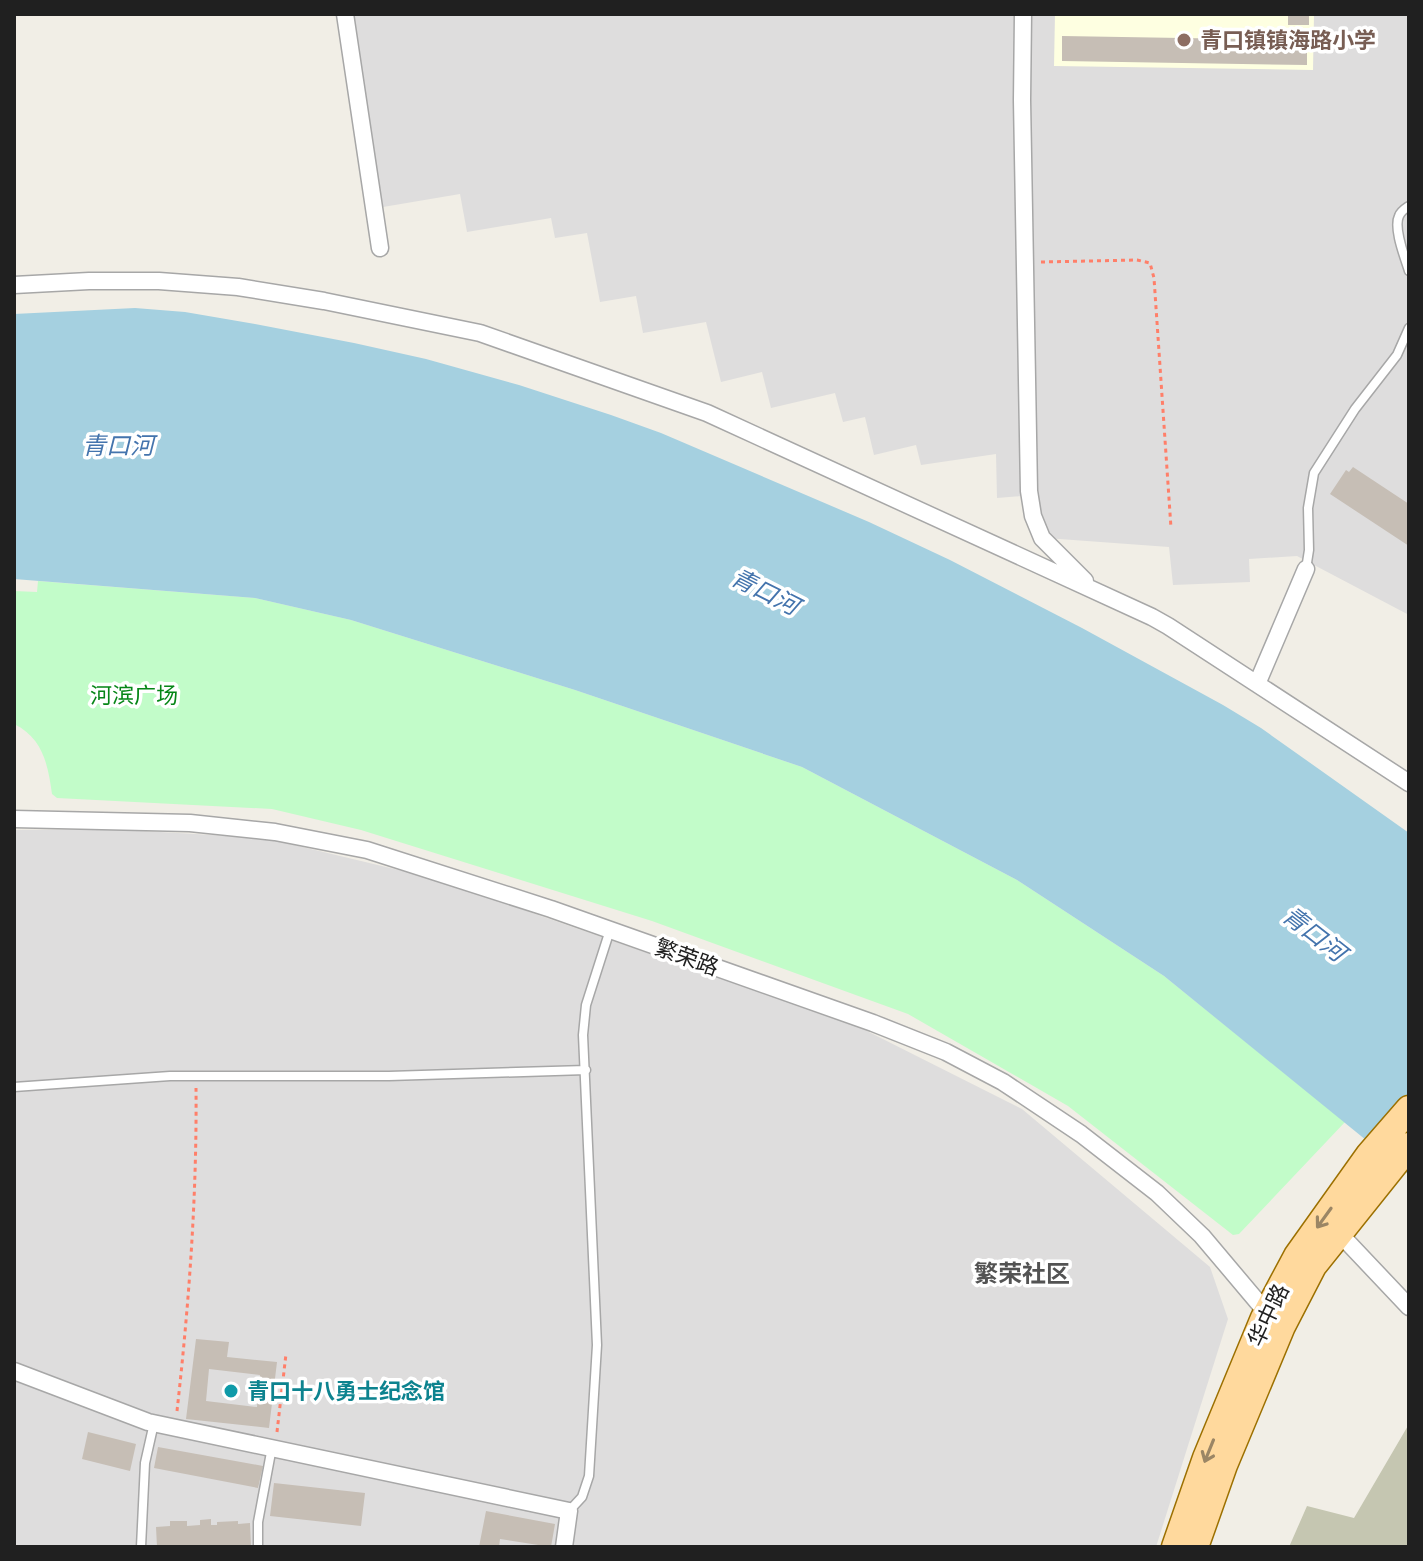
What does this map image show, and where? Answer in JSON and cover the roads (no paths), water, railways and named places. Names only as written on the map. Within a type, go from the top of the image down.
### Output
[{"type":"main road","name":"华中路","points":[[1195,1547],[1224,1465],[1282,1326],[1313,1266],[1339,1233],[1409,1109]]},
{"type":"main road","name":"华中路","points":[[1175,1547],[1206,1458],[1267,1313],[1297,1256],[1379,1163],[1409,1146]]},
{"type":"street","points":[[345,14],[380,248]]},
{"type":"street","points":[[1023,14],[1029,491],[1033,516],[1042,538],[1095,591]]},
{"type":"street","points":[[14,285],[89,281],[208,283],[324,301],[480,333],[707,413],[1168,626],[1409,783]]},
{"type":"street","points":[[1257,684],[1306,569]]},
{"type":"street","name":"繁荣路","points":[[14,819],[190,823],[275,832],[331,842],[415,864],[873,1023],[946,1052],[1003,1082],[1081,1134],[1157,1193],[1202,1236],[1267,1313]]},
{"type":"street","points":[[1339,1233],[1409,1307]]},
{"type":"street","points":[[14,1371],[154,1423],[569,1511],[564,1547]]},
{"type":"lane","points":[[1409,206],[1399,216],[1397,228],[1409,271]]},
{"type":"lane","points":[[1306,569],[1308,508],[1314,473],[1355,409],[1397,355],[1409,328]]},
{"type":"lane","points":[[569,1511],[582,1497],[589,1476],[597,1345],[583,1035],[586,1005],[610,930]]},
{"type":"lane","points":[[14,1087],[170,1076],[389,1076],[586,1070]]},
{"type":"lane","points":[[141,1547],[145,1463],[154,1423]]},
{"type":"lane","points":[[258,1547],[258,1522],[274,1447]]},
{"type":"water","name":"青口河","points":[[135,308],[185,312],[255,324],[426,359],[519,385],[661,433],[950,560],[1082,628],[1261,728],[1409,833],[1409,1175],[1164,976],[1017,880],[802,767],[575,690],[351,620],[255,598],[14,579],[14,314]]},
{"type":"place","name":"青口镇镇海路小学","points":[[1184,40]]},
{"type":"place","name":"青口十八勇士纪念馆","points":[[231,1391]]},
{"type":"district","name":"繁荣社区","points":[[1022,1274]]},
{"type":"park label","name":"河滨广场","points":[[134,695]]}]
